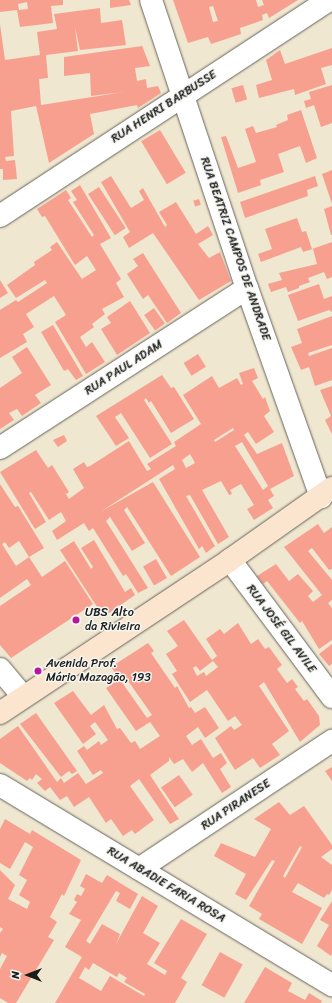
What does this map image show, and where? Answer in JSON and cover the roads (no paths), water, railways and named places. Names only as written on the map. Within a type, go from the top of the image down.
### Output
[{"type":"street","name":"RUA BEATRIZ CAMPOS DE ANDRADE","points":[[151,0],[247,288],[327,492]]},
{"type":"street","name":"RUA HENRI BARBUSSE","points":[[0,216],[182,94],[314,12],[329,0]]},
{"type":"street","name":"RUA PAUL ADAM","points":[[0,448],[247,288]]},
{"type":"street","points":[[0,713],[23,696],[230,560],[327,492]]},
{"type":"street","name":"RUA JOSÉ GIL AVILE","points":[[230,560],[332,697]]},
{"type":"street","points":[[0,669],[23,696]]},
{"type":"street","name":"RUA PIRANESE","points":[[139,869],[332,741]]},
{"type":"street","name":"RUA ABADIE FARIA ROSA","points":[[0,785],[332,985]]},
{"type":"place","name":"UBS Alto da Rivieira","points":[[76,620]]},
{"type":"place","name":"Avenida Prof. Mário Mazagão, 193","points":[[38,671]]}]
